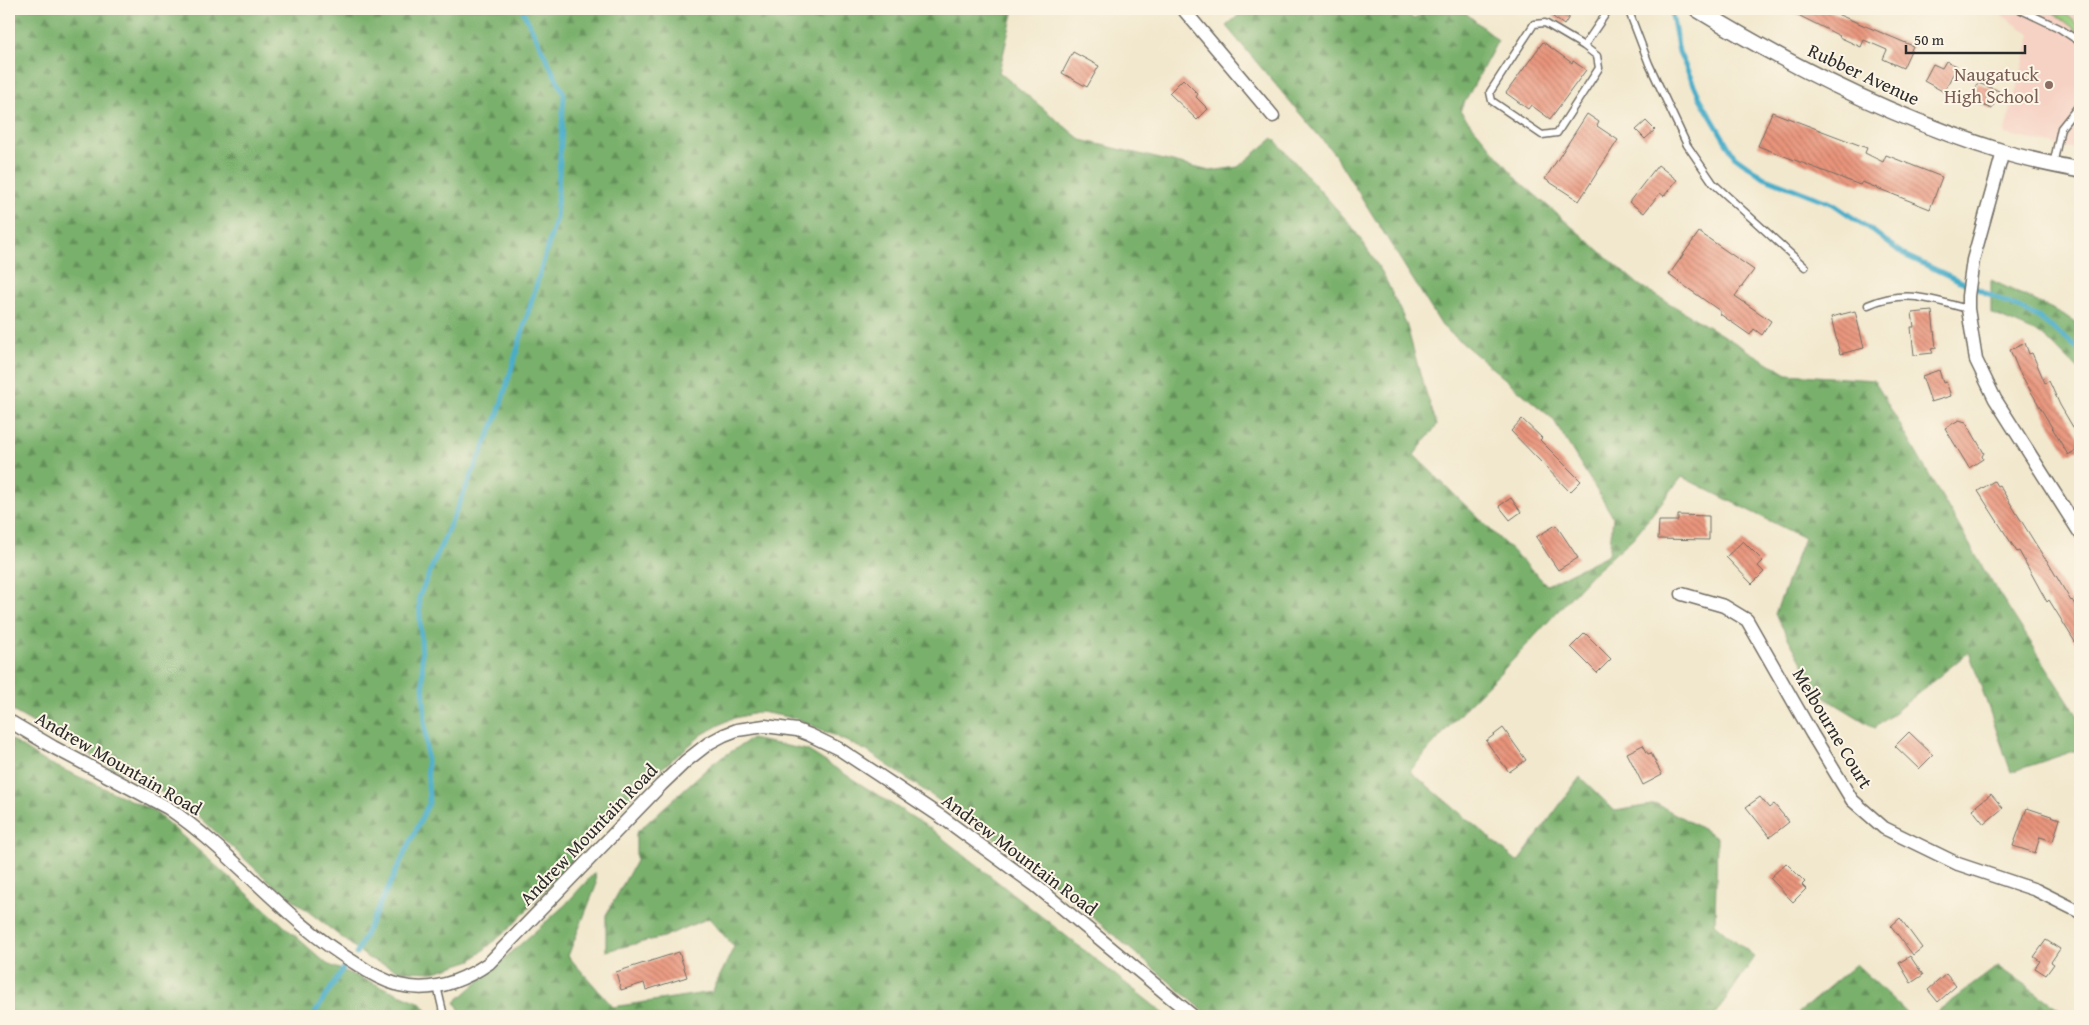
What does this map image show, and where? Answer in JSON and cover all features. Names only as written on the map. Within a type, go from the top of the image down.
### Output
[{"type":"street","points":[[1183,9],[1273,116]]},
{"type":"street","name":"Rubber Avenue","points":[[1697,9],[1718,14],[1759,46],[1842,87],[1930,126],[2004,152],[2080,170]]},
{"type":"street","points":[[2004,152],[1973,260],[1968,296],[1968,309],[1976,360],[1995,399],[2080,533]]},
{"type":"street","name":"Melbourne Court","points":[[1682,594],[1724,606],[1748,620],[1812,734],[1852,800],[1884,828],[1958,864],[2036,890],[2080,912]]},
{"type":"street","name":"Andrew Mountain Road","points":[[9,721],[186,820],[307,930],[341,955],[380,978],[399,985],[420,987],[437,986],[468,976],[488,963],[661,784],[697,752],[724,735],[737,730],[765,726],[798,730],[839,749],[886,779],[1036,886],[1193,1016]]},
{"type":"lane","points":[[1584,46],[1609,9]]},
{"type":"lane","points":[[1628,9],[1649,64],[1687,145],[1713,183],[1805,267]]},
{"type":"lane","points":[[2019,9],[2059,28],[2080,42]]},
{"type":"lane","points":[[1534,24],[1545,24],[1584,46],[1597,56],[1599,68],[1557,133],[1542,134],[1492,101],[1490,92],[1534,24]]},
{"type":"lane","points":[[2053,165],[2061,128],[2080,104]]},
{"type":"lane","points":[[1868,305],[1881,299],[1902,295],[1933,300],[1968,309]]},
{"type":"lane","points":[[437,986],[444,1016]]},
{"type":"shaded area","name":"Naugatuck High School","points":[[1987,9],[2080,9],[2080,150],[2004,134],[2031,35],[2003,16]]},
{"type":"green space","points":[[9,9],[1014,9],[999,72],[1081,140],[1210,171],[1238,167],[1273,138],[1351,225],[1382,272],[1406,323],[1437,425],[1414,455],[1547,585],[1609,554],[1613,517],[1553,419],[1442,326],[1335,155],[1226,26],[1246,9],[1400,9],[1414,19],[1429,9],[1461,9],[1498,40],[1460,111],[1519,181],[1639,285],[1787,374],[1874,380],[1986,573],[2080,719],[2080,749],[2011,772],[1969,652],[1875,728],[1819,694],[1775,614],[1804,538],[1682,477],[1633,538],[1590,576],[1512,661],[1466,707],[1410,771],[1518,862],[1580,777],[1615,811],[1657,804],[1717,837],[1715,924],[1755,957],[1716,1016],[1210,1016],[1020,856],[867,751],[798,719],[761,712],[730,719],[703,734],[644,783],[512,926],[472,960],[435,972],[401,971],[368,958],[264,877],[187,805],[113,768],[9,709]]},
{"type":"green space","points":[[2049,9],[2058,10],[2069,17],[2080,26],[2080,33]]},
{"type":"green space","points":[[1991,280],[2063,314],[2080,326],[2080,372],[2044,336],[1991,313]]},
{"type":"green space","points":[[9,738],[40,759],[154,811],[327,964],[421,1003],[431,1016],[9,1016]]},
{"type":"green space","points":[[751,739],[807,750],[931,829],[1167,1016],[463,1016],[455,1002],[565,905],[595,872],[596,886],[568,956],[613,1007],[712,992],[734,947],[709,918],[663,937],[606,951],[606,915],[636,861],[636,833],[713,763]]},
{"type":"green space","points":[[1856,964],[1910,1016],[1795,1016]]},
{"type":"green space","points":[[1998,966],[2069,1016],[1931,1016]]},
{"type":"building","points":[[1558,9],[1574,9],[1564,25],[1553,17]]},
{"type":"building","points":[[1786,9],[1825,9],[1913,46],[1903,68],[1883,59],[1887,50],[1864,40],[1861,47]]},
{"type":"building","points":[[1543,42],[1572,63],[1573,61],[1586,70],[1550,119],[1531,105],[1528,109],[1506,93]]},
{"type":"building","points":[[1073,52],[1099,66],[1087,87],[1062,73]]},
{"type":"building","points":[[1946,61],[1957,66],[1944,92],[1924,81],[1933,64],[1942,68]]},
{"type":"building","points":[[1183,79],[1198,94],[1196,97],[1208,109],[1197,120],[1169,93]]},
{"type":"building","points":[[1978,83],[1999,91],[1992,109],[1971,100]]},
{"type":"building","points":[[1772,112],[1867,148],[1865,153],[1883,162],[1886,155],[1942,177],[1930,209],[1862,182],[1860,185],[1758,146]]},
{"type":"building","points":[[1587,114],[1599,122],[1597,126],[1618,140],[1579,201],[1545,179]]},
{"type":"building","points":[[1646,121],[1655,130],[1645,139],[1636,130]]},
{"type":"building","points":[[1658,165],[1677,180],[1664,196],[1660,193],[1644,213],[1629,202]]},
{"type":"building","points":[[1699,232],[1754,270],[1735,296],[1771,321],[1762,335],[1754,329],[1750,335],[1669,275]]},
{"type":"building","points":[[1855,311],[1864,348],[1840,354],[1831,317]]},
{"type":"building","points":[[1932,311],[1936,348],[1931,349],[1933,353],[1914,355],[1911,327],[1914,327],[1912,313]]},
{"type":"building","points":[[2025,343],[2029,354],[2032,353],[2045,383],[2049,381],[2060,405],[2080,439],[2080,448],[2068,455],[2019,371],[2010,350]]},
{"type":"building","points":[[1939,370],[1943,383],[1946,382],[1951,396],[1931,402],[1922,376]]},
{"type":"building","points":[[1522,419],[1581,481],[1570,492],[1511,431]]},
{"type":"building","points":[[1959,420],[1966,422],[1984,453],[1983,459],[1969,468],[1945,428]]},
{"type":"building","points":[[1994,481],[1997,486],[1999,485],[2071,601],[2075,605],[2080,602],[2080,650],[2049,600],[2047,602],[2019,551],[2017,552],[1978,491]]},
{"type":"building","points":[[1511,498],[1521,512],[1510,520],[1499,506]]},
{"type":"building","points":[[1678,515],[1709,516],[1709,540],[1658,539],[1659,521],[1678,521]]},
{"type":"building","points":[[1556,525],[1578,558],[1558,570],[1536,537]]},
{"type":"building","points":[[1743,541],[1763,561],[1758,566],[1764,572],[1752,584],[1726,557]]},
{"type":"building","points":[[1585,633],[1611,659],[1597,673],[1571,647]]},
{"type":"building","points":[[1503,728],[1526,760],[1509,772],[1486,741]]},
{"type":"building","points":[[1909,732],[1933,755],[1919,769],[1895,746]]},
{"type":"building","points":[[1643,745],[1648,754],[1651,753],[1662,775],[1643,785],[1627,753]]},
{"type":"building","points":[[1991,794],[2003,808],[1984,824],[1972,809]]},
{"type":"building","points":[[1760,797],[1769,808],[1774,804],[1789,822],[1770,837],[1746,807]]},
{"type":"building","points":[[2027,808],[2060,819],[2053,841],[2040,837],[2035,853],[2013,846]]},
{"type":"building","points":[[1786,863],[1805,882],[1802,885],[1806,889],[1793,902],[1770,878]]},
{"type":"building","points":[[1900,918],[1922,948],[1913,955],[1891,926]]},
{"type":"building","points":[[2046,940],[2060,949],[2051,962],[2054,964],[2046,975],[2035,968],[2040,961],[2034,957]]},
{"type":"building","points":[[679,952],[687,977],[646,990],[644,983],[621,990],[616,972]]},
{"type":"building","points":[[1910,956],[1923,975],[1911,983],[1899,963]]},
{"type":"building","points":[[1946,974],[1956,986],[1938,1002],[1928,990]]},
{"type":"waterway","points":[[356,954],[429,803],[419,597],[498,414],[556,219],[564,94],[522,9]]},
{"type":"waterway","points":[[1671,9],[1679,52],[1700,98],[1734,156],[1763,177],[1833,204],[1904,255],[2038,317],[2080,350]]},
{"type":"waterway","points":[[313,1016],[343,969]]},
{"type":"place","name":"Naugatuck High School","points":[[2049,85]]}]
